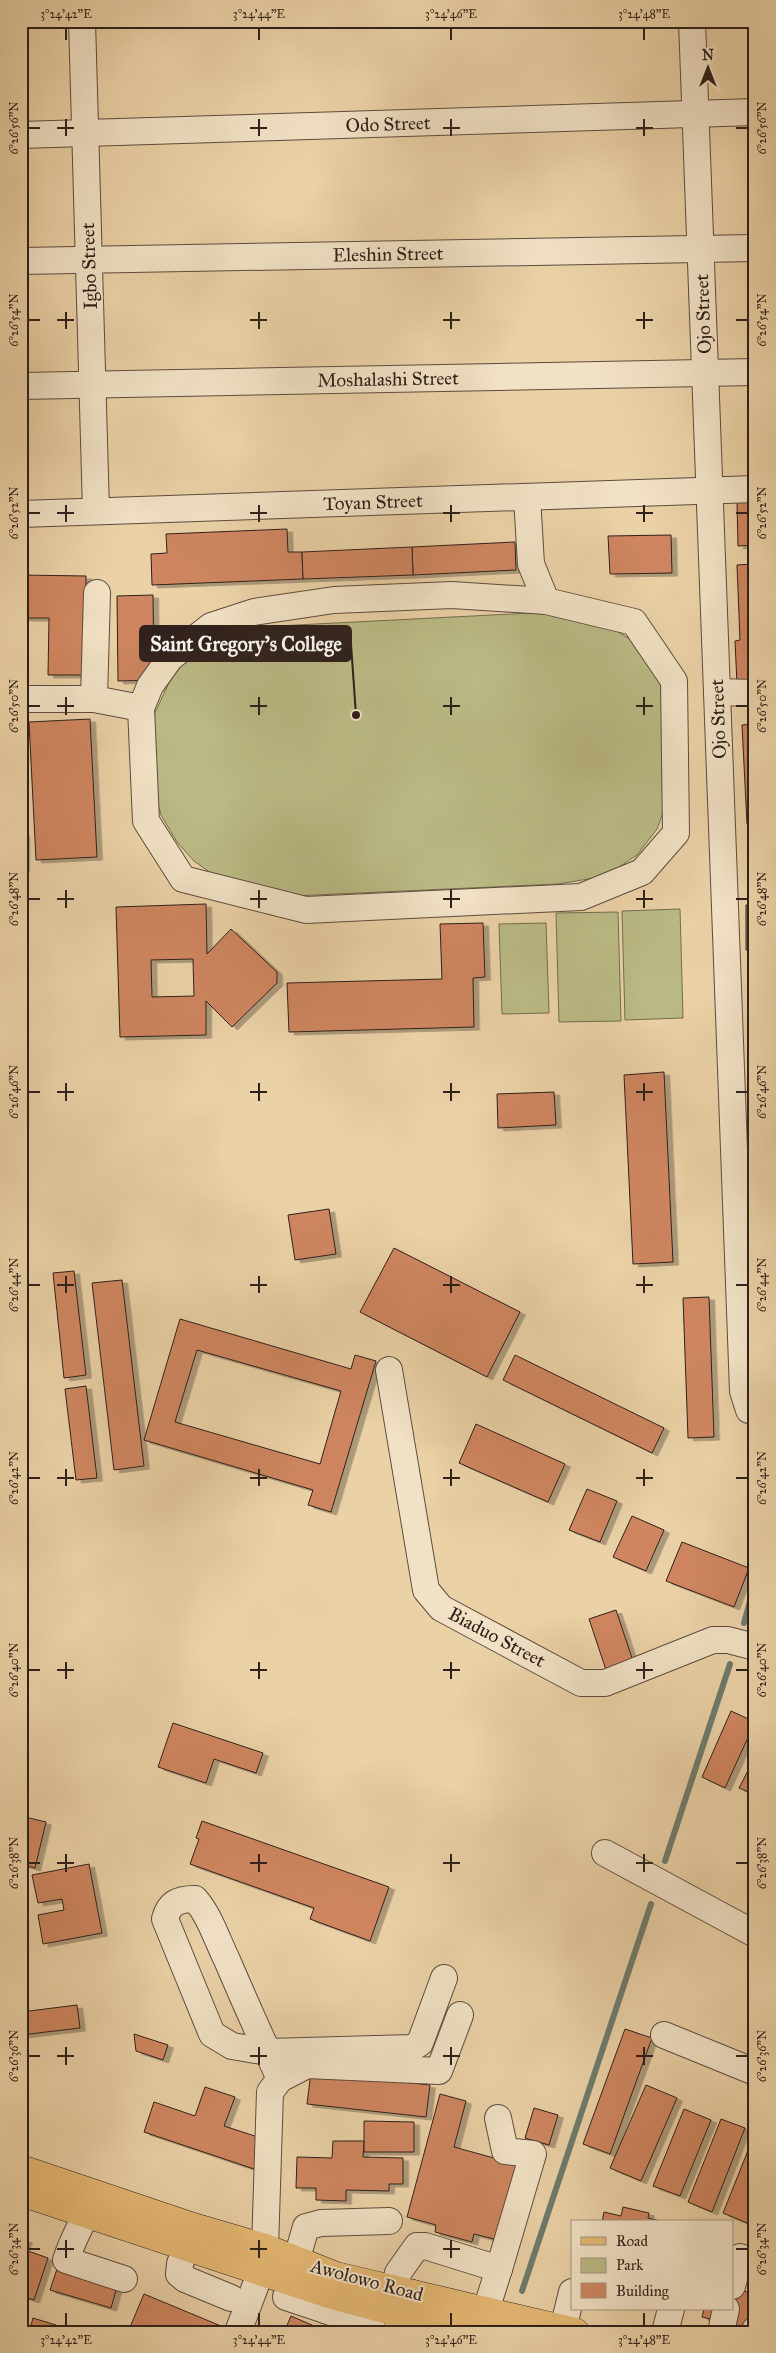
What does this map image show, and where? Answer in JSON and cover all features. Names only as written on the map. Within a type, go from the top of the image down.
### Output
[{"type":"main road","name":"Awolowo Road","points":[[21,2169],[91,2204],[263,2260],[330,2293],[396,2311],[478,2325],[569,2331]]},
{"type":"main road","name":"Awolowo Road","points":[[21,2192],[91,2204]]},
{"type":"main road","name":"Awolowo Road","points":[[263,2260],[296,2261],[330,2293]]},
{"type":"street","name":"Igbo Street","points":[[82,21],[96,511]]},
{"type":"street","name":"Ojo Street","points":[[692,21],[743,1391],[750,1410],[755,1412]]},
{"type":"street","name":"Odo Street","points":[[21,135],[755,112]]},
{"type":"street","name":"Eleshin Street","points":[[21,261],[89,258],[755,248]]},
{"type":"street","name":"Moshalashi Street","points":[[21,386],[755,372]]},
{"type":"street","name":"Toyan Street","points":[[21,514],[755,489]]},
{"type":"street","points":[[526,496],[531,564],[546,601]]},
{"type":"street","points":[[94,699],[97,593]]},
{"type":"street","points":[[452,596],[546,601],[634,622],[674,681],[676,833],[642,872],[581,897],[306,910],[183,879],[146,821],[142,708],[150,686],[170,658],[210,626],[254,612],[334,600],[452,596]]},
{"type":"street","points":[[717,692],[755,693]]},
{"type":"street","points":[[21,700],[94,699],[142,708]]},
{"type":"street","name":"Biaduo Street","points":[[389,1370],[426,1590],[442,1608],[581,1683],[605,1683],[713,1640],[728,1640],[755,1647]]},
{"type":"street","points":[[605,1853],[755,1934]]},
{"type":"street","points":[[280,2080],[268,2052],[201,1906],[195,1899],[183,1899],[173,1903],[168,1909],[165,1919],[212,2034],[242,2050],[268,2052],[412,2048],[420,2043],[444,1978]]},
{"type":"street","points":[[238,2332],[263,2260],[270,2092],[280,2080],[307,2065],[439,2071],[460,2014]]},
{"type":"street","points":[[664,2035],[755,2072]]},
{"type":"street","points":[[478,2325],[499,2269],[533,2154],[505,2151],[498,2118]]},
{"type":"street","points":[[91,2204],[73,2238],[66,2260],[124,2279]]},
{"type":"street","points":[[296,2261],[306,2227],[321,2223],[389,2221]]},
{"type":"street","points":[[189,2237],[179,2274],[185,2279],[231,2298]]},
{"type":"street","points":[[396,2311],[398,2274],[417,2246],[425,2246],[499,2269]]},
{"type":"street","points":[[734,2279],[740,2257],[755,2261]]},
{"type":"street","points":[[286,2298],[330,2293]]},
{"type":"street","points":[[569,2331],[571,2305]]},
{"type":"street","points":[[721,2332],[726,2310]]},
{"type":"green space","points":[[531,613],[570,615],[604,623],[633,641],[650,661],[663,691],[665,807],[657,829],[637,855],[616,869],[594,878],[558,884],[293,896],[218,878],[194,861],[177,842],[161,815],[153,785],[151,721],[175,670],[195,651],[221,637],[257,627]]},
{"type":"green space","points":[[680,909],[683,1018],[625,1020],[622,911]]},
{"type":"green space","points":[[618,912],[621,1021],[559,1022],[556,913]]},
{"type":"green space","points":[[546,923],[549,1013],[502,1014],[499,924]]},
{"type":"building","points":[[737,502],[755,502],[755,545],[738,546]]},
{"type":"building","points":[[287,529],[288,552],[302,552],[303,579],[152,585],[151,554],[167,553],[166,534]]},
{"type":"building","points":[[671,535],[672,573],[610,574],[608,536]]},
{"type":"building","points":[[515,542],[516,570],[413,575],[412,547]]},
{"type":"building","points":[[412,547],[413,575],[303,579],[302,552]]},
{"type":"building","points":[[755,564],[755,683],[737,684],[735,641],[740,640],[737,565]]},
{"type":"building","points":[[21,575],[86,576],[85,675],[48,675],[49,618],[21,618]]},
{"type":"building","points":[[153,595],[154,680],[118,681],[117,596]]},
{"type":"building","points":[[90,719],[97,857],[36,860],[29,722]]},
{"type":"building","points":[[755,724],[755,824],[747,824],[742,725]]},
{"type":"building","points":[[21,833],[24,833],[24,869],[21,869]]},
{"type":"building","points":[[755,865],[755,891],[749,891],[749,866]]},
{"type":"building","points":[[206,904],[207,954],[231,929],[277,972],[277,983],[232,1027],[206,1001],[206,1035],[120,1037],[116,907]],"holes":[[[193,959],[194,996],[152,997],[151,960]]]},
{"type":"building","points":[[746,905],[755,905],[755,949],[746,950]]},
{"type":"building","points":[[483,923],[485,977],[473,978],[474,1027],[289,1032],[287,983],[442,979],[440,924]]},
{"type":"building","points":[[749,1038],[755,1038],[755,1072],[751,1072]]},
{"type":"building","points":[[664,1072],[673,1262],[633,1264],[624,1075]]},
{"type":"building","points":[[554,1092],[556,1125],[498,1128],[497,1094]]},
{"type":"building","points":[[329,1209],[336,1254],[295,1260],[288,1215]]},
{"type":"building","points":[[394,1248],[520,1312],[487,1377],[360,1312]]},
{"type":"building","points":[[74,1271],[86,1375],[64,1378],[53,1273]]},
{"type":"building","points":[[122,1280],[144,1466],[114,1470],[92,1283]]},
{"type":"building","points":[[709,1297],[714,1437],[688,1438],[683,1298]]},
{"type":"building","points":[[180,1319],[351,1369],[355,1355],[376,1361],[331,1512],[308,1505],[313,1490],[144,1440]],"holes":[[[197,1350],[341,1391],[320,1464],[175,1422]]]},
{"type":"building","points":[[515,1355],[664,1428],[652,1453],[503,1380]]},
{"type":"building","points":[[86,1386],[97,1478],[76,1480],[65,1389]]},
{"type":"building","points":[[476,1424],[565,1464],[548,1502],[459,1463]]},
{"type":"building","points":[[587,1489],[617,1501],[600,1542],[569,1530]]},
{"type":"building","points":[[632,1516],[664,1530],[646,1571],[613,1557]]},
{"type":"building","points":[[682,1542],[749,1568],[734,1607],[666,1581]]},
{"type":"building","points":[[616,1610],[633,1661],[606,1670],[589,1619]]},
{"type":"building","points":[[731,1711],[755,1722],[725,1788],[702,1777]]},
{"type":"building","points":[[173,1723],[263,1753],[256,1773],[214,1759],[206,1783],[158,1767]]},
{"type":"building","points":[[755,1757],[755,1795],[739,1788]]},
{"type":"building","points":[[21,1816],[46,1822],[35,1868],[21,1864]]},
{"type":"building","points":[[202,1821],[389,1887],[370,1941],[310,1919],[314,1908],[190,1864],[199,1839],[196,1838]]},
{"type":"building","points":[[89,1864],[102,1933],[43,1944],[38,1915],[64,1910],[62,1899],[38,1903],[32,1875]]},
{"type":"building","points":[[77,2005],[80,2028],[21,2035],[21,2012]]},
{"type":"building","points":[[625,2029],[652,2038],[610,2154],[583,2144]]},
{"type":"building","points":[[134,2034],[168,2045],[163,2060],[136,2051]]},
{"type":"building","points":[[311,2072],[430,2085],[426,2117],[307,2104]]},
{"type":"building","points":[[646,2085],[677,2098],[641,2181],[610,2168]]},
{"type":"building","points":[[205,2087],[235,2097],[224,2126],[264,2139],[254,2169],[144,2132],[154,2102],[195,2116]]},
{"type":"building","points":[[440,2094],[466,2101],[454,2147],[523,2166],[502,2241],[474,2234],[472,2242],[435,2232],[436,2225],[407,2217]]},
{"type":"building","points":[[534,2108],[558,2115],[549,2145],[525,2138]]},
{"type":"building","points":[[684,2109],[711,2120],[680,2196],[653,2186]]},
{"type":"building","points":[[721,2119],[745,2128],[712,2212],[688,2202]]},
{"type":"building","points":[[364,2121],[414,2122],[414,2152],[364,2152]]},
{"type":"building","points":[[755,2133],[755,2224],[754,2226],[723,2213]]},
{"type":"building","points":[[333,2141],[364,2141],[363,2157],[403,2158],[403,2184],[389,2184],[389,2191],[346,2190],[346,2201],[316,2200],[316,2188],[296,2188],[297,2157],[332,2158]]},
{"type":"building","points":[[623,2207],[649,2213],[648,2218],[656,2220],[602,2220],[604,2212],[621,2216]]},
{"type":"building","points":[[21,2238],[27,2240],[21,2253]]},
{"type":"building","points":[[28,2251],[48,2258],[34,2300],[21,2296],[21,2271]]},
{"type":"building","points":[[58,2266],[118,2283],[111,2308],[50,2290]]},
{"type":"building","points":[[734,2289],[755,2294],[755,2330],[702,2317],[704,2310],[734,2310]]},
{"type":"building","points":[[144,2294],[221,2326],[219,2332],[128,2332]]},
{"type":"building","points":[[291,2316],[328,2332],[284,2332]]},
{"type":"building","points":[[33,2318],[56,2325],[53,2332],[29,2332]]},
{"type":"waterway","points":[[744,1623],[755,1583]]},
{"type":"waterway","points":[[665,1861],[730,1664]]},
{"type":"waterway","points":[[522,2291],[651,1904]]},
{"type":"place","name":"Saint Gregory's College","points":[[356,715]]}]
